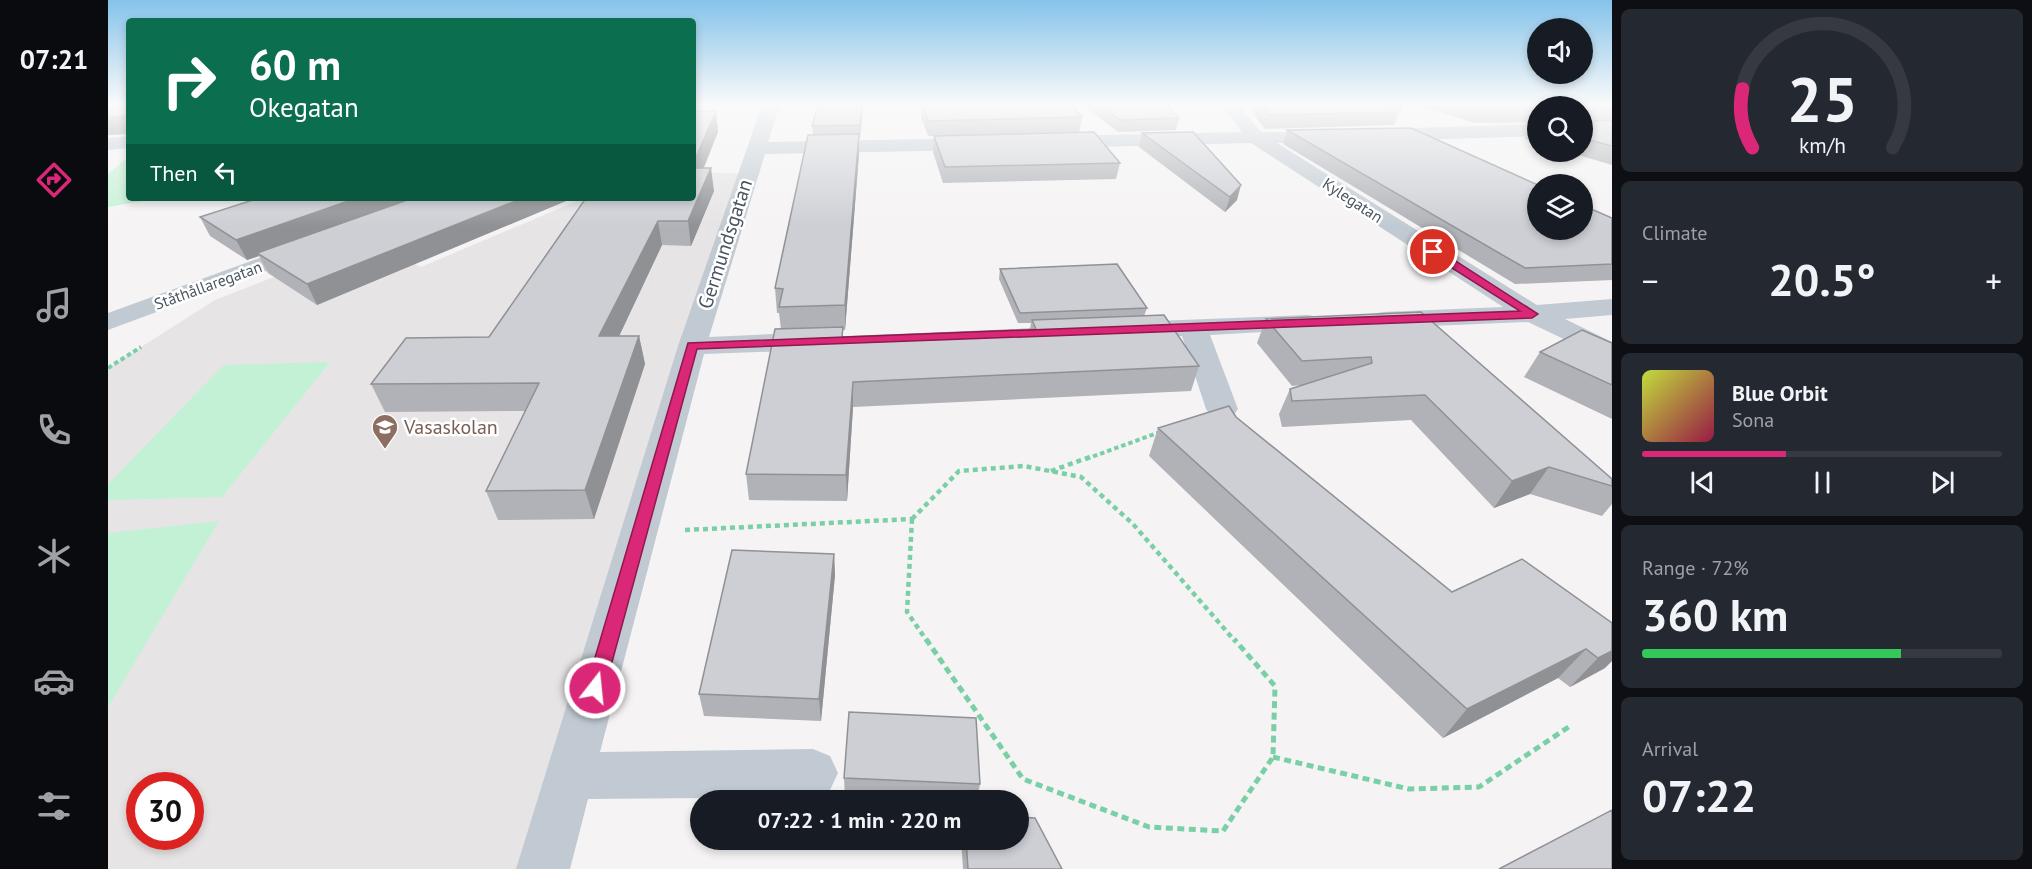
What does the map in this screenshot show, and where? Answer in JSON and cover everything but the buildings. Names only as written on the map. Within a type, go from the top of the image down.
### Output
[{"type":"street","points":[[757,148],[873,146]]},
{"type":"street","name":"Kylegatan","points":[[1268,146],[1532,314],[1612,353]]},
{"type":"street","name":"Germundsgatan","points":[[543,869],[692,346],[757,148]]},
{"type":"street","name":"Ståthållaregatan","points":[[108,322],[327,240]]},
{"type":"street","points":[[1097,331],[1532,314],[1612,307]]},
{"type":"street","points":[[1193,327],[1222,409]]},
{"type":"street","points":[[692,346],[847,340]]},
{"type":"street","points":[[570,776],[813,773]]},
{"type":"path","points":[[1050,471],[1222,409]]},
{"type":"path","points":[[1024,466],[1081,477],[1133,524],[1275,686],[1273,757],[1223,831],[1149,827],[1023,779],[907,612],[912,519],[960,471],[1024,466]]},
{"type":"path","points":[[639,533],[912,519]]},
{"type":"path","points":[[1273,757],[1409,789],[1479,787],[1570,726]]},
{"type":"shaded area","name":"Vasaskolan","points":[[696,172],[748,174],[543,869],[108,869],[108,368],[215,300],[369,240],[421,267],[577,201],[696,201]]},
{"type":"green space","points":[[126,159],[126,201],[142,201],[108,207],[108,174]]},
{"type":"green space","points":[[330,362],[222,497],[108,500],[108,484],[224,365]]},
{"type":"green space","points":[[219,521],[108,707],[108,533]]},
{"type":"place","name":"Vasaskolan","points":[[385,450]]},
{"type":"route","points":[[595,688],[692,346],[1532,314],[1433,252]]}]
